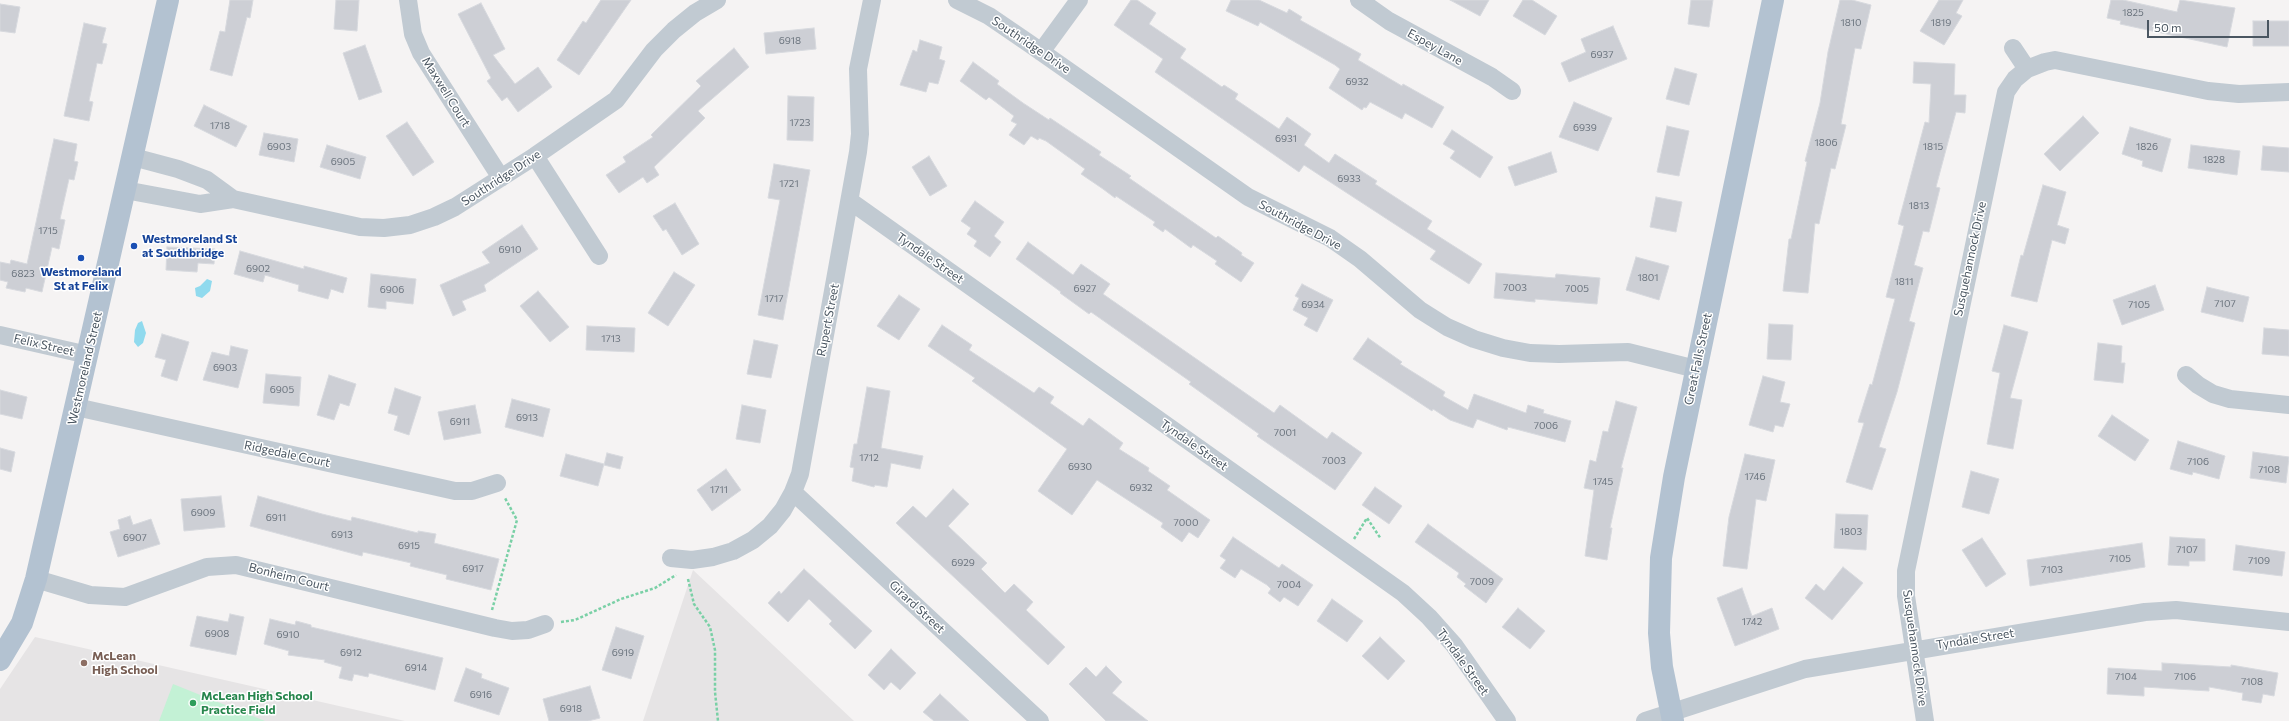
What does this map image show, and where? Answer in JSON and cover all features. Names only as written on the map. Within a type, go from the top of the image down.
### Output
[{"type":"main road","name":"Westmoreland Street","points":[[0,660],[22,623],[36,580],[168,0]]},
{"type":"main road","name":"Great Falls Street","points":[[1672,716],[1662,667],[1659,633],[1661,558],[1674,477],[1774,0]]},
{"type":"street","name":"Maxwell Court","points":[[408,0],[413,34],[421,53],[501,178]]},
{"type":"street","name":"Rupert Street","points":[[671,558],[692,560],[727,553],[753,540],[770,526],[783,510],[793,492],[800,474],[850,201],[860,134],[858,69],[872,0]]},
{"type":"street","name":"Southridge Drive","points":[[957,0],[989,16],[1246,196],[1330,238],[1360,259],[1420,310],[1447,327],[1474,339],[1503,348],[1530,353],[1559,354],[1628,352],[1696,369]]},
{"type":"street","points":[[1042,52],[1079,0]]},
{"type":"street","name":"Espey Lane","points":[[1359,0],[1401,28],[1492,77],[1512,91]]},
{"type":"street","name":"Southridge Drive","points":[[125,190],[200,204],[233,199],[360,227],[384,228],[410,225],[434,217],[455,207],[535,156],[616,100],[654,50],[674,30],[711,1]]},
{"type":"street","points":[[2013,48],[2027,69]]},
{"type":"street","name":"Susquehannock Drive","points":[[1925,721],[1906,596],[1906,571],[2006,92],[2015,79],[2027,69],[2045,62],[2064,61],[2208,91],[2239,94],[2289,92]]},
{"type":"street","points":[[535,156],[599,256]]},
{"type":"street","name":"Southridge Drive","points":[[132,157],[178,169],[207,180],[233,199]]},
{"type":"street","name":"Tyndale Street","points":[[850,201],[1403,593],[1429,617],[1454,645],[1507,721]]},
{"type":"street","name":"Felix Street","points":[[0,335],[88,355]]},
{"type":"street","points":[[2186,375],[2198,385],[2213,394],[2230,399],[2289,405]]},
{"type":"street","name":"Ridgedale Court","points":[[76,407],[455,491],[472,491],[497,483]]},
{"type":"street","name":"Girard Street","points":[[793,492],[1040,721]]},
{"type":"street","name":"Bonheim Court","points":[[36,580],[90,595],[124,597],[207,567],[236,565],[512,631],[528,630],[545,624]]},
{"type":"street","name":"Tyndale Street","points":[[1645,721],[1672,716],[1805,669],[1914,649],[2145,612],[2176,610],[2289,622]]},
{"type":"path","points":[[487,626],[517,520],[497,483]]},
{"type":"path","points":[[1353,539],[1366,518],[1381,539]]},
{"type":"path","points":[[545,624],[575,620],[621,599],[656,588],[672,579],[692,560]]},
{"type":"path","points":[[688,579],[694,604],[710,627],[715,650],[715,692],[718,721]]},
{"type":"shaded area","points":[[693,570],[854,721],[643,721]]},
{"type":"shaded area","name":"McLean High School","points":[[35,637],[405,721],[0,721],[0,689]]},
{"type":"green space","name":"McLean High School Practice Field","points":[[173,684],[265,721],[159,721]]},
{"type":"water","points":[[207,279],[212,281],[210,291],[202,298],[196,296],[195,288],[200,286]]},
{"type":"water","points":[[142,321],[146,333],[143,343],[138,347],[134,342],[135,330],[138,323]]},
{"type":"building","points":[[230,0],[253,0],[250,18],[247,17],[232,76],[210,70],[220,31],[225,32]]},
{"type":"building","points":[[336,0],[359,0],[357,31],[334,29]]},
{"type":"building","points":[[601,0],[631,0],[579,75],[557,60],[583,21],[586,23]]},
{"type":"building","points":[[1131,0],[1137,0],[1156,13],[1149,24],[1186,49],[1180,58],[1222,87],[1224,85],[1238,94],[1235,99],[1279,129],[1287,117],[1311,134],[1304,145],[1329,163],[1335,154],[1377,181],[1375,184],[1432,221],[1427,229],[1482,264],[1469,284],[1430,259],[1436,251],[1304,165],[1299,172],[1155,72],[1163,59],[1114,25]]},
{"type":"building","points":[[1231,0],[1259,0],[1287,13],[1289,9],[1302,17],[1300,20],[1361,54],[1358,60],[1402,86],[1403,84],[1444,107],[1432,128],[1405,113],[1402,119],[1370,102],[1366,108],[1364,107],[1362,110],[1329,88],[1340,69],[1260,22],[1258,26],[1226,11]]},
{"type":"building","points":[[1450,0],[1489,0],[1480,16]]},
{"type":"building","points":[[1523,0],[1532,0],[1557,16],[1545,35],[1513,16]]},
{"type":"building","points":[[1691,0],[1713,0],[1709,27],[1688,24]]},
{"type":"building","points":[[1840,0],[1852,0],[1871,5],[1861,49],[1855,48],[1841,124],[1846,125],[1835,169],[1831,168],[1819,224],[1815,223],[1808,293],[1783,291],[1789,239],[1791,239],[1807,162],[1805,161],[1820,103],[1828,52]]},
{"type":"building","points":[[1939,0],[1963,0],[1956,13],[1962,16],[1944,45],[1920,31]]},
{"type":"building","points":[[2111,0],[2123,0],[2177,12],[2180,0],[2235,8],[2227,47],[2120,24],[2121,21],[2107,18]]},
{"type":"building","points":[[481,3],[505,49],[493,55],[515,84],[538,67],[552,87],[518,112],[507,97],[502,101],[487,81],[491,78],[458,14]]},
{"type":"building","points":[[0,4],[20,7],[15,33],[0,31]]},
{"type":"building","points":[[2253,21],[2289,21],[2289,46],[2253,46]]},
{"type":"building","points":[[84,23],[106,28],[102,43],[107,44],[102,64],[97,63],[89,101],[93,102],[89,121],[64,116]]},
{"type":"building","points":[[1613,26],[1627,59],[1569,82],[1561,63],[1586,52],[1581,39]]},
{"type":"building","points":[[814,28],[816,49],[766,54],[764,33]]},
{"type":"building","points":[[920,40],[942,47],[939,59],[945,61],[938,84],[929,82],[926,92],[900,85],[913,50],[917,52]]},
{"type":"building","points":[[365,45],[382,92],[359,100],[343,53]]},
{"type":"building","points":[[734,48],[749,67],[698,111],[705,118],[654,167],[659,175],[647,183],[643,177],[619,193],[606,175],[626,162],[623,157],[653,137],[651,135],[701,86],[696,81]]},
{"type":"building","points":[[973,62],[999,81],[997,84],[1023,103],[1049,120],[1050,118],[1101,152],[1099,155],[1131,176],[1129,178],[1216,238],[1218,236],[1242,253],[1241,255],[1254,263],[1241,282],[1215,264],[1217,261],[1193,245],[1191,248],[1165,229],[1163,232],[1153,225],[1155,222],[1116,196],[1115,198],[1081,174],[1085,169],[1046,141],[1039,138],[1038,140],[1031,136],[1024,145],[1009,135],[1017,124],[1011,121],[1014,116],[989,97],[986,100],[960,81]]},
{"type":"building","points":[[1914,62],[1955,64],[1954,95],[1966,95],[1965,113],[1956,112],[1936,187],[1940,188],[1929,232],[1923,231],[1914,265],[1923,268],[1909,321],[1915,323],[1897,392],[1879,447],[1886,449],[1872,490],[1846,482],[1864,423],[1858,422],[1870,384],[1872,385],[1895,299],[1886,297],[1904,226],[1898,224],[1925,122],[1929,123],[1931,84],[1913,83]]},
{"type":"building","points":[[1675,68],[1697,74],[1689,105],[1666,99]]},
{"type":"building","points":[[788,96],[814,97],[813,141],[787,140]]},
{"type":"building","points":[[1574,102],[1612,118],[1598,151],[1559,137]]},
{"type":"building","points":[[204,105],[247,126],[236,147],[194,126]]},
{"type":"building","points":[[2083,116],[2099,133],[2060,171],[2044,154]]},
{"type":"building","points":[[407,122],[434,162],[413,176],[386,136]]},
{"type":"building","points":[[1667,126],[1689,131],[1679,176],[1657,172]]},
{"type":"building","points":[[2130,127],[2171,139],[2162,172],[2142,166],[2143,161],[2122,154]]},
{"type":"building","points":[[1452,130],[1493,157],[1480,178],[1450,158],[1455,151],[1443,144]]},
{"type":"building","points":[[264,133],[298,139],[294,162],[259,155]]},
{"type":"building","points":[[54,139],[77,144],[74,161],[78,162],[74,180],[69,179],[60,219],[65,220],[59,249],[52,247],[42,292],[26,288],[25,292],[6,288],[8,282],[0,280],[0,262],[10,264],[11,260],[27,264]]},
{"type":"building","points":[[327,145],[366,157],[360,179],[320,167]]},
{"type":"building","points":[[2191,145],[2240,151],[2237,175],[2188,168]]},
{"type":"building","points":[[2263,146],[2289,148],[2289,172],[2261,170]]},
{"type":"building","points":[[1551,152],[1557,172],[1515,186],[1508,167]]},
{"type":"building","points":[[929,156],[947,186],[930,196],[912,167]]},
{"type":"building","points":[[774,164],[810,170],[783,320],[758,315],[780,200],[768,198]]},
{"type":"building","points":[[2043,185],[2066,192],[2057,225],[2069,229],[2065,244],[2052,240],[2037,302],[2011,296],[2021,255],[2023,256]]},
{"type":"building","points":[[1656,197],[1682,202],[1676,232],[1650,227]]},
{"type":"building","points":[[975,201],[1004,222],[994,236],[1001,242],[990,257],[974,246],[977,241],[967,234],[971,228],[961,221]]},
{"type":"building","points":[[675,203],[699,244],[682,255],[666,229],[663,231],[653,216]]},
{"type":"building","points":[[522,225],[538,249],[484,285],[486,291],[462,301],[466,310],[453,316],[440,285],[490,263],[482,252]]},
{"type":"building","points":[[1028,242],[1073,275],[1081,264],[1110,284],[1103,294],[1274,413],[1280,405],[1327,439],[1332,432],[1362,453],[1335,490],[1257,436],[1259,434],[1189,384],[1191,382],[1091,312],[1089,314],[1016,259]]},
{"type":"building","points":[[167,247],[215,249],[214,264],[198,263],[197,272],[166,270]]},
{"type":"building","points":[[240,251],[304,269],[304,266],[347,278],[343,293],[331,289],[328,299],[298,291],[299,285],[265,275],[263,282],[234,274]]},
{"type":"building","points":[[1636,257],[1669,266],[1659,300],[1626,290]]},
{"type":"building","points":[[674,272],[695,285],[668,326],[648,313]]},
{"type":"building","points":[[1496,273],[1555,278],[1556,274],[1600,278],[1597,304],[1535,299],[1535,302],[1494,298]]},
{"type":"building","points":[[371,274],[416,279],[413,304],[386,301],[386,309],[368,307]]},
{"type":"building","points":[[1302,284],[1333,300],[1317,332],[1304,325],[1308,318],[1293,310],[1299,298],[1295,296]]},
{"type":"building","points":[[2155,285],[2164,310],[2122,325],[2113,300]]},
{"type":"building","points":[[2207,287],[2249,297],[2243,322],[2201,312]]},
{"type":"building","points":[[538,291],[569,327],[550,342],[520,306]]},
{"type":"building","points":[[899,295],[920,309],[899,340],[877,326]]},
{"type":"building","points":[[1769,324],[1793,325],[1791,360],[1767,359]]},
{"type":"building","points":[[942,325],[972,345],[969,350],[1034,393],[1039,387],[1054,397],[1050,403],[1083,426],[1089,418],[1123,443],[1119,449],[1149,468],[1148,471],[1170,486],[1167,490],[1210,520],[1198,538],[1189,532],[1182,542],[1161,527],[1163,523],[1097,480],[1072,515],[1038,491],[1067,449],[972,381],[975,378],[928,346]]},
{"type":"building","points":[[2004,325],[2028,332],[2010,398],[2022,400],[2013,449],[1987,444],[2000,373],[1992,371]]},
{"type":"building","points":[[587,326],[635,328],[634,352],[586,350]]},
{"type":"building","points":[[2264,328],[2289,330],[2289,356],[2262,354]]},
{"type":"building","points":[[162,334],[189,342],[177,381],[161,376],[166,360],[155,357]]},
{"type":"building","points":[[1368,338],[1402,362],[1400,364],[1445,392],[1443,396],[1468,410],[1474,394],[1526,413],[1528,405],[1544,410],[1543,413],[1571,421],[1565,442],[1508,427],[1507,430],[1477,419],[1473,428],[1450,420],[1433,409],[1432,411],[1353,359]]},
{"type":"building","points":[[754,340],[778,345],[771,378],[747,374]]},
{"type":"building","points":[[2098,343],[2122,346],[2121,363],[2125,363],[2123,383],[2094,380]]},
{"type":"building","points":[[231,346],[248,350],[238,388],[203,380],[212,352],[229,356]]},
{"type":"building","points":[[266,374],[301,377],[299,406],[263,403]]},
{"type":"building","points":[[329,375],[356,384],[349,406],[340,403],[334,420],[317,415]]},
{"type":"building","points":[[1763,376],[1785,382],[1780,402],[1790,404],[1783,427],[1775,425],[1773,432],[1749,425]]},
{"type":"building","points":[[867,387],[890,391],[881,448],[923,456],[920,469],[891,463],[887,487],[875,485],[874,487],[852,481],[854,468],[850,467],[854,444],[857,444]]},
{"type":"building","points":[[395,388],[421,397],[409,435],[394,430],[398,416],[388,413]]},
{"type":"building","points":[[0,390],[27,397],[22,419],[0,414]]},
{"type":"building","points":[[512,399],[550,409],[543,437],[505,427]]},
{"type":"building","points":[[1616,401],[1637,407],[1621,468],[1623,468],[1610,528],[1612,528],[1607,560],[1585,556],[1594,490],[1584,488],[1590,460],[1596,462],[1603,431],[1608,432]]},
{"type":"building","points":[[475,405],[481,433],[444,440],[438,412]]},
{"type":"building","points":[[742,405],[766,410],[760,443],[736,439]]},
{"type":"building","points":[[2112,415],[2149,440],[2135,461],[2098,436]]},
{"type":"building","points":[[2178,441],[2225,456],[2219,479],[2193,472],[2192,475],[2170,469]]},
{"type":"building","points":[[0,448],[15,452],[11,472],[0,469]]},
{"type":"building","points":[[2253,452],[2289,457],[2286,483],[2250,478]]},
{"type":"building","points":[[607,453],[623,457],[620,469],[604,465]]},
{"type":"building","points":[[566,454],[604,464],[598,486],[560,476]]},
{"type":"building","points":[[1745,454],[1775,460],[1766,501],[1756,499],[1747,569],[1723,566],[1729,517]]},
{"type":"building","points":[[726,469],[741,490],[712,511],[697,490]]},
{"type":"building","points":[[1971,471],[1999,479],[1989,514],[1962,507]]},
{"type":"building","points":[[1375,487],[1402,506],[1389,524],[1362,505]]},
{"type":"building","points":[[953,489],[969,504],[948,526],[987,563],[981,569],[1005,593],[1014,584],[1033,602],[1026,610],[1065,647],[1048,665],[896,523],[913,506],[926,518]]},
{"type":"building","points":[[221,496],[225,527],[184,531],[181,499]]},
{"type":"building","points":[[258,496],[351,521],[352,517],[418,533],[418,531],[436,534],[434,543],[499,559],[491,590],[446,579],[447,575],[410,566],[411,563],[363,552],[362,556],[250,526]]},
{"type":"building","points":[[1836,514],[1868,515],[1866,550],[1834,548]]},
{"type":"building","points":[[130,516],[133,525],[151,519],[160,544],[118,557],[110,532],[120,529],[118,520]]},
{"type":"building","points":[[1428,524],[1503,579],[1486,603],[1464,586],[1466,584],[1457,577],[1459,573],[1415,542]]},
{"type":"building","points":[[1233,537],[1279,568],[1282,564],[1313,585],[1298,606],[1284,597],[1280,602],[1268,593],[1271,589],[1267,585],[1241,569],[1235,578],[1220,568],[1226,560],[1220,556]]},
{"type":"building","points":[[2170,537],[2205,539],[2205,561],[2189,561],[2189,566],[2168,565]]},
{"type":"building","points":[[1982,538],[2006,574],[1986,587],[1962,550]]},
{"type":"building","points":[[2142,543],[2145,567],[2030,586],[2027,560]]},
{"type":"building","points":[[2236,545],[2285,552],[2282,576],[2233,570]]},
{"type":"building","points":[[1843,567],[1863,583],[1832,620],[1805,598],[1816,584],[1824,591]]},
{"type":"building","points":[[804,569],[872,631],[855,649],[829,624],[832,621],[809,599],[788,622],[768,603],[779,591],[781,594]]},
{"type":"building","points":[[1742,588],[1752,616],[1772,608],[1779,629],[1735,646],[1717,598]]},
{"type":"building","points":[[1332,599],[1363,621],[1347,642],[1317,621]]},
{"type":"building","points":[[1518,608],[1545,631],[1530,649],[1502,627]]},
{"type":"building","points":[[230,614],[244,617],[236,655],[190,646],[197,616],[228,622]]},
{"type":"building","points":[[270,619],[295,625],[296,621],[311,625],[311,627],[443,658],[435,690],[369,673],[368,677],[354,674],[352,681],[339,678],[342,667],[324,662],[325,660],[288,655],[289,651],[264,644]]},
{"type":"building","points":[[616,627],[644,636],[631,679],[602,670]]},
{"type":"building","points":[[1380,637],[1405,661],[1388,680],[1362,656]]},
{"type":"building","points":[[891,649],[916,673],[900,690],[891,682],[884,690],[868,675]]},
{"type":"building","points":[[2162,663],[2231,667],[2231,665],[2278,673],[2274,696],[2263,694],[2261,703],[2242,700],[2243,693],[2209,687],[2209,691],[2144,687],[2144,696],[2107,694],[2108,668],[2162,671]]},
{"type":"building","points":[[1106,666],[1122,682],[1112,693],[1148,721],[1106,721],[1069,684],[1086,667],[1096,677]]},
{"type":"building","points":[[466,668],[482,674],[481,678],[509,688],[499,715],[454,701]]},
{"type":"building","points":[[590,686],[600,718],[588,721],[549,721],[543,699]]},
{"type":"building","points":[[940,694],[969,721],[934,721],[923,712]]},
{"type":"place","name":"Westmoreland St at Southbridge","points":[[134,246]]},
{"type":"place","name":"Westmoreland St at Felix","points":[[81,258]]},
{"type":"place","name":"McLean High School","points":[[84,663]]},
{"type":"place","name":"McLean High School Practice Field","points":[[193,703]]}]
